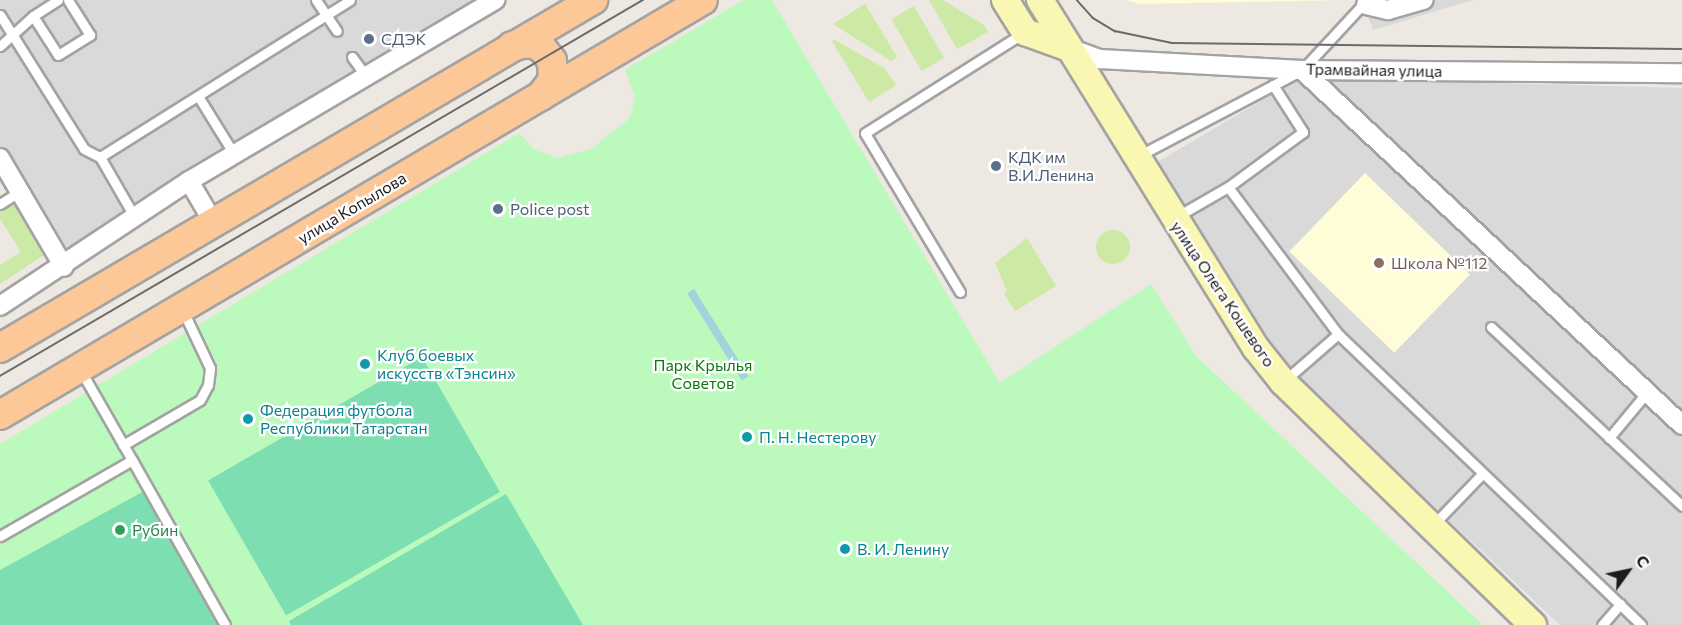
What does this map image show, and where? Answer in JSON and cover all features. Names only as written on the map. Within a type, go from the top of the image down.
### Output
[{"type":"main road","points":[[0,348],[212,220],[593,0]]},
{"type":"main road","name":"улица Копылова","points":[[0,415],[703,0]]},
{"type":"main road","points":[[512,46],[531,43],[542,48],[552,61],[553,80],[542,96]]},
{"type":"street","points":[[0,306],[64,267],[134,216],[189,181],[495,0]]},
{"type":"street","points":[[1005,0],[1025,32],[1069,48]]},
{"type":"street","name":"улица Олега Кошевого","points":[[1040,0],[1173,219],[1256,348],[1283,382],[1533,625]]},
{"type":"street","points":[[1365,2],[1388,10],[1424,0]]},
{"type":"street","name":"Трамвайная улица","points":[[1069,48],[1100,59],[1302,70],[1682,73]]},
{"type":"street","points":[[1302,70],[1682,426]]},
{"type":"street","points":[[0,158],[64,267]]},
{"type":"street","points":[[189,181],[212,220]]},
{"type":"lane","points":[[0,46],[14,36],[33,16],[58,0]]},
{"type":"lane","points":[[33,16],[58,55],[90,35],[68,0]]},
{"type":"lane","points":[[316,0],[337,32]]},
{"type":"lane","points":[[100,157],[350,0]]},
{"type":"lane","points":[[1136,157],[1302,70],[1365,2]]},
{"type":"lane","points":[[0,15],[84,149],[100,157],[134,216]]},
{"type":"lane","points":[[960,292],[865,133],[1025,32]]},
{"type":"lane","points":[[352,57],[366,76]]},
{"type":"lane","points":[[1173,219],[1228,187],[1303,132],[1273,85]]},
{"type":"lane","points":[[198,96],[234,154]]},
{"type":"lane","points":[[1228,187],[1338,334],[1641,625]]},
{"type":"lane","points":[[0,204],[20,191]]},
{"type":"lane","points":[[123,445],[200,400],[208,385],[210,368],[182,309]]},
{"type":"lane","points":[[1491,327],[1682,506]]},
{"type":"lane","points":[[1283,382],[1338,334]]},
{"type":"lane","points":[[80,369],[225,625]]},
{"type":"lane","points":[[1609,438],[1647,392]]},
{"type":"lane","points":[[0,536],[132,460]]},
{"type":"lane","points":[[1431,528],[1482,474]]},
{"type":"lane","points":[[1602,625],[1620,604]]},
{"type":"shaded area","points":[[0,0],[475,0],[61,255],[0,155]]},
{"type":"shaded area","points":[[1127,0],[1347,0],[1139,4]]},
{"type":"shaded area","points":[[1362,0],[1473,0],[1373,30]]},
{"type":"shaded area","points":[[1300,78],[1682,88],[1682,625],[1560,625],[1289,369],[1149,167]]},
{"type":"shaded area","name":"Школа №112","points":[[1365,173],[1470,274],[1394,353],[1289,251]]},
{"type":"green space","name":"Парк Крылья Советов","points":[[744,0],[772,0],[1000,383],[1151,284],[1197,357],[1483,625],[0,625],[0,444],[519,133],[535,150],[558,158],[591,149],[630,118],[635,97],[625,70]]},
{"type":"green space","points":[[929,0],[943,0],[984,25],[988,32],[957,49]]},
{"type":"green space","points":[[865,4],[897,57],[891,61],[833,24]]},
{"type":"green space","points":[[914,6],[944,58],[921,71],[891,19]]},
{"type":"green space","points":[[835,40],[884,68],[896,85],[869,102],[832,41]]},
{"type":"green space","points":[[14,205],[42,247],[44,255],[0,284],[0,265],[21,252],[0,219],[0,209]]},
{"type":"green space","points":[[1113,230],[1125,235],[1130,247],[1125,259],[1113,264],[1101,259],[1096,247],[1101,235]]},
{"type":"green space","points":[[1027,238],[1056,286],[1015,311],[1004,294],[1007,291],[995,263]]},
{"type":"green space","points":[[422,357],[500,492],[286,616],[208,480]]},
{"type":"green space","name":"Рубин","points":[[146,490],[220,625],[0,625],[0,570]]},
{"type":"green space","points":[[506,494],[583,625],[291,625],[289,621]]},
{"type":"water","points":[[694,289],[749,376],[742,381],[687,293]]},
{"type":"tram line","points":[[0,376],[643,0]]},
{"type":"tram line","points":[[1077,0],[1093,18],[1115,31],[1172,43],[1682,49]]},
{"type":"place","name":"СДЭК","points":[[369,39]]},
{"type":"place","name":"КДК им В.И.Ленина","points":[[996,166]]},
{"type":"place","name":"Police post","points":[[498,209]]},
{"type":"place","name":"Школа №112","points":[[1379,263]]},
{"type":"place","name":"Клуб боевых искусств «Тэнсин»","points":[[365,364]]},
{"type":"place","name":"Федерация футбола Республики Татарстан","points":[[248,419]]},
{"type":"place","name":"П. Н. Нестерову","points":[[747,437]]},
{"type":"place","name":"Рубин","points":[[120,530]]},
{"type":"place","name":"В. И. Ленину","points":[[845,549]]}]
